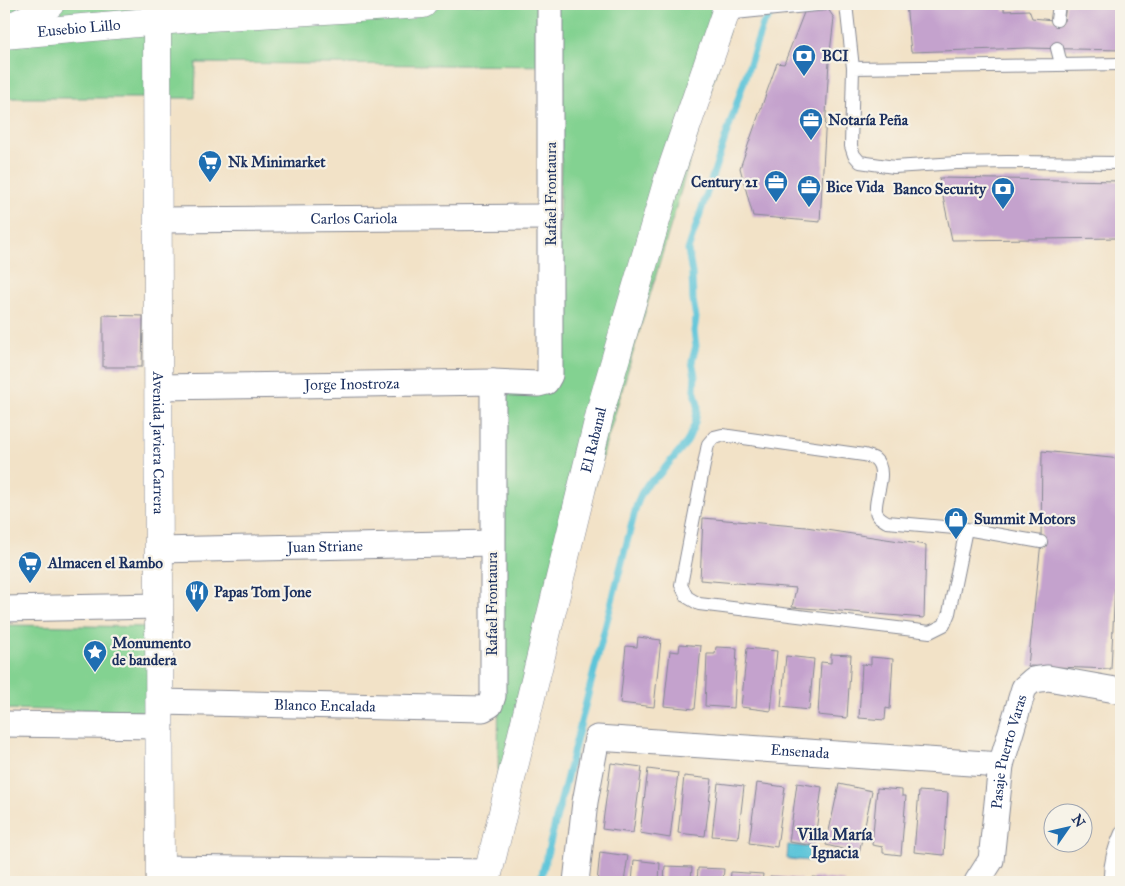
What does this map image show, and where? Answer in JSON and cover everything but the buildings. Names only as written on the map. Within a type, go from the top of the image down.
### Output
[{"type":"street","name":"Eusebio Lillo","points":[[4,29],[33,16],[50,4]]},
{"type":"street","name":"Eusebio Lillo","points":[[4,35],[156,13],[203,18],[422,4]]},
{"type":"street","name":"Rafael Frontaura","points":[[546,382],[550,375],[550,4]]},
{"type":"street","name":"El Rabanal","points":[[487,877],[602,405],[667,183],[726,9]]},
{"type":"street","name":"Avenida Javiera Carrera","points":[[156,13],[160,875]]},
{"type":"street","name":"Carlos Cariola","points":[[158,220],[551,217]]},
{"type":"street","name":"Rafael Frontaura","points":[[490,705],[493,696],[493,382]]},
{"type":"street","name":"Jorge Inostroza","points":[[158,387],[546,382]]},
{"type":"street","name":"Juan Striane","points":[[159,550],[492,543]]},
{"type":"street","points":[[4,609],[159,606]]},
{"type":"street","name":"Pasaje Puerto Varas","points":[[976,882],[991,860],[1001,765],[1024,688],[1033,680],[1048,678],[1121,691]]},
{"type":"street","name":"Blanco Encalada","points":[[4,724],[159,714],[483,709],[490,705]]},
{"type":"street","name":"Ensenada","points":[[576,882],[584,802],[597,738],[1001,765]]},
{"type":"street","points":[[160,875],[487,877]]},
{"type":"lane","points":[[726,9],[827,4]]},
{"type":"lane","points":[[846,4],[852,68],[851,146],[854,155],[860,162],[904,168],[957,163],[1000,162],[1121,163]]},
{"type":"lane","points":[[1057,20],[1059,4]]},
{"type":"lane","points":[[1057,48],[1061,64]]},
{"type":"lane","points":[[852,68],[1121,64]]},
{"type":"lane","points":[[966,529],[949,613],[944,625],[930,632],[699,604],[687,597],[681,585],[708,444],[714,438],[722,435],[864,455],[875,459],[880,467],[881,479],[876,511],[880,518],[887,522],[966,529],[1041,542]]},
{"type":"lane","points":[[1110,882],[1116,846],[1121,833]]},
{"type":"green space","points":[[4,4],[736,4],[498,810],[500,387],[554,386],[564,66],[196,63],[195,98],[4,98]]},
{"type":"green space","points":[[4,625],[157,627],[154,712],[4,709]]},
{"type":"water","points":[[788,845],[810,847],[810,861],[787,859]]},
{"type":"waterway","points":[[540,882],[636,507],[648,483],[658,476],[687,442],[695,423],[698,405],[694,389],[695,376],[692,361],[696,346],[694,331],[696,318],[688,250],[763,24],[775,9]]},
{"type":"place","name":"BCI","points":[[804,77]]},
{"type":"place","name":"Notaría Peña","points":[[811,141]]},
{"type":"place","name":"Nk Minimarket","points":[[210,183]]},
{"type":"place","name":"Century 21","points":[[776,203]]},
{"type":"place","name":"Bice Vida","points":[[809,208]]},
{"type":"place","name":"Banco Security","points":[[1003,210]]},
{"type":"place","name":"Summit Motors","points":[[956,540]]},
{"type":"place","name":"Almacen el Rambo","points":[[30,584]]},
{"type":"place","name":"Papas Tom Jone","points":[[197,613]]},
{"type":"place","name":"Monumento de bandera","points":[[95,673]]},
{"type":"district","name":"Villa María Ignacia","points":[[835,843]]}]
